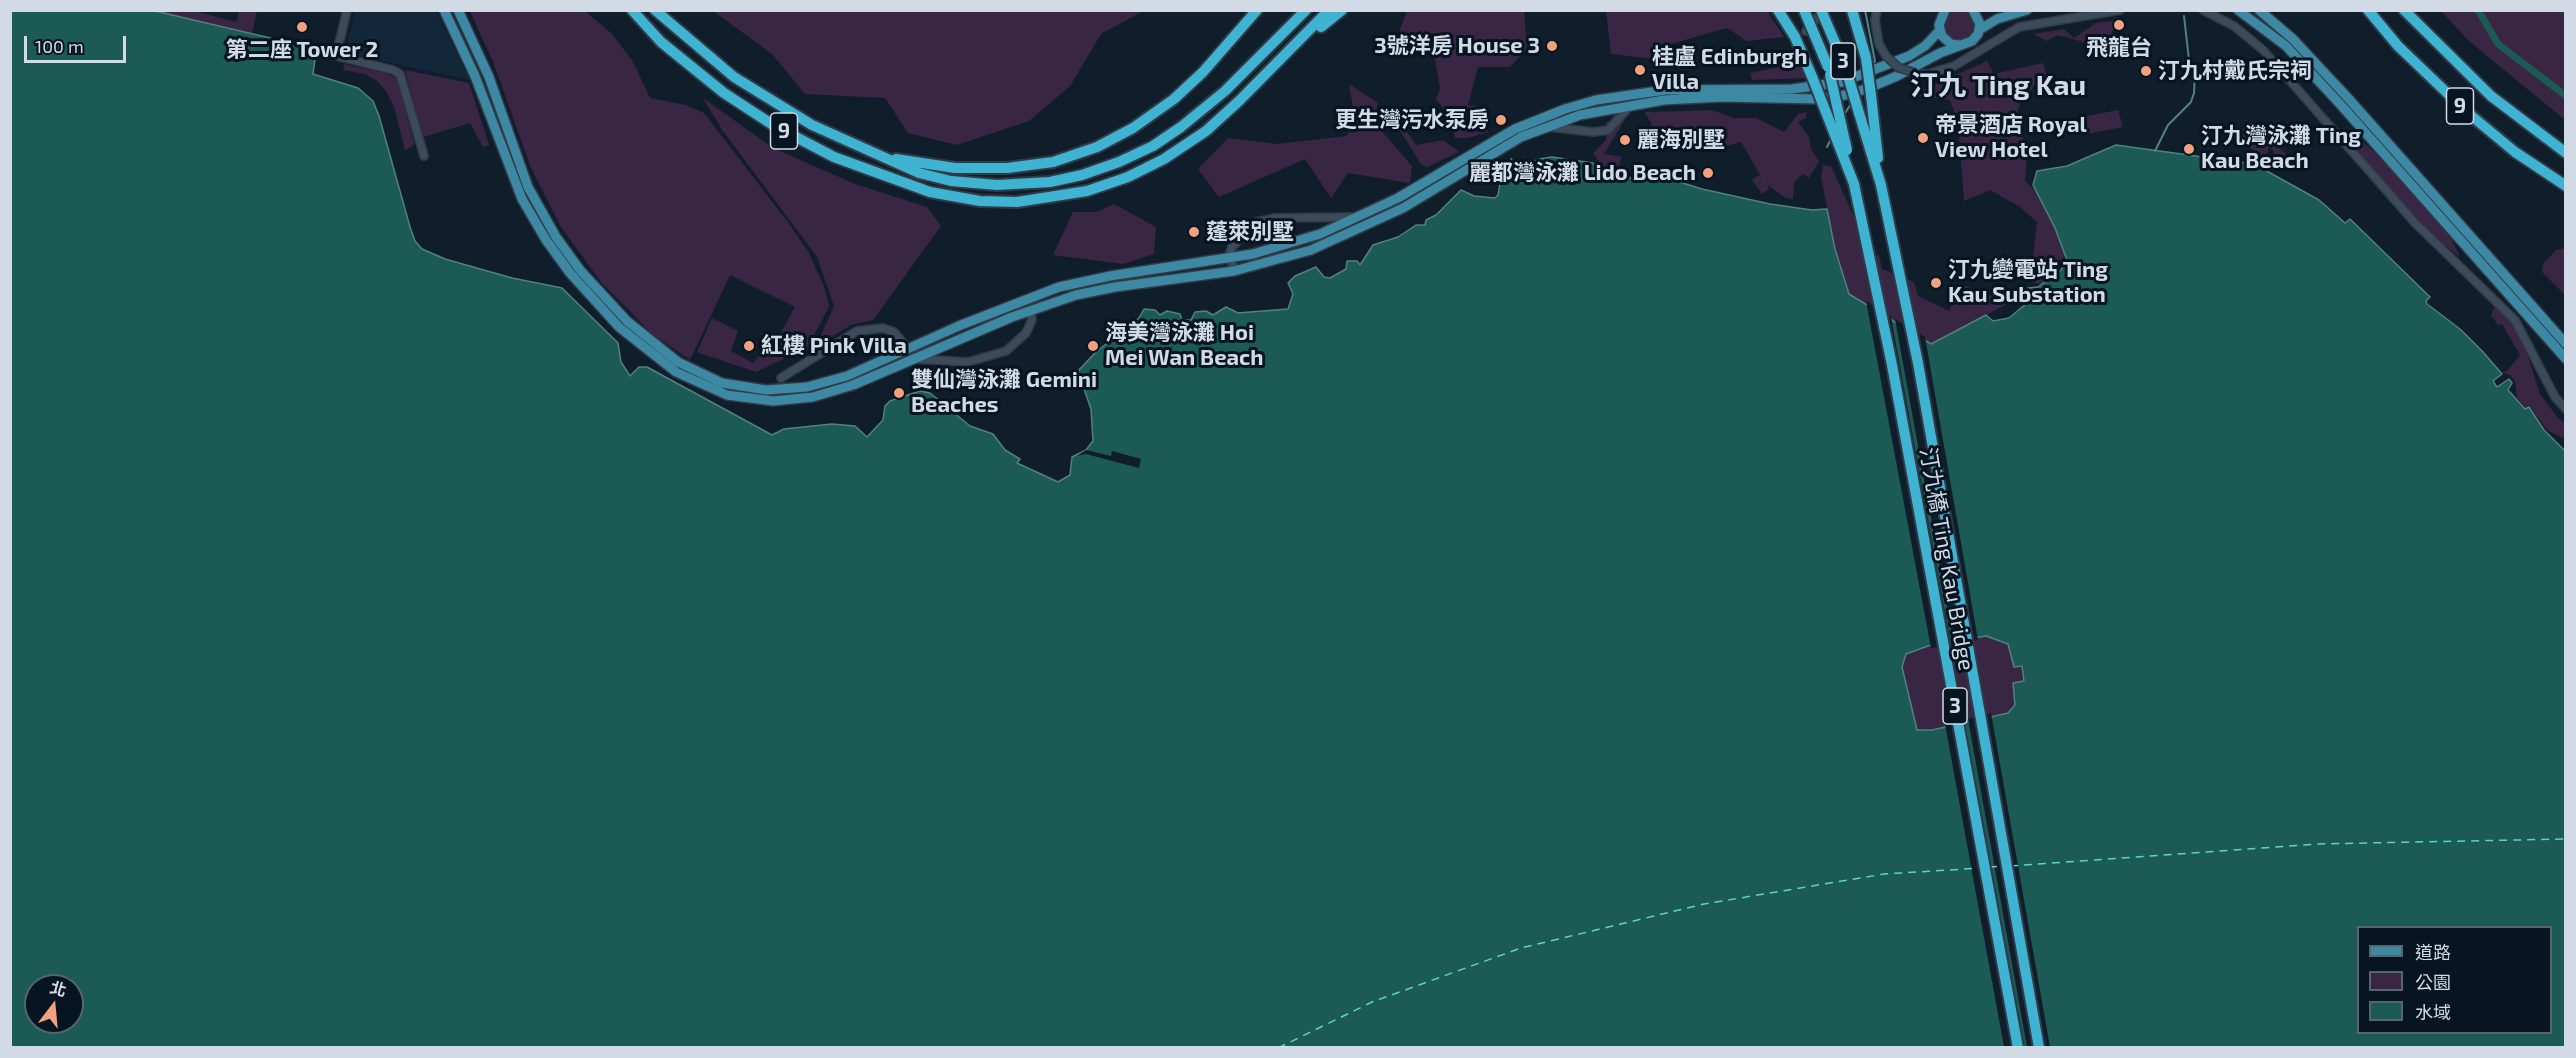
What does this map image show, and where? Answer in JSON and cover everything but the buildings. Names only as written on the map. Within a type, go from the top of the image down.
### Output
[{"type":"highway","name":"9","points":[[632,10],[661,42],[709,82],[803,141],[865,171],[915,188],[958,198],[995,201],[1029,201],[1073,195],[1106,186],[1148,168],[1206,131],[1305,38],[1329,10]]},
{"type":"highway","name":"9","points":[[654,10],[698,50],[755,91],[812,125],[872,153],[934,178],[973,183],[1029,184],[1082,175],[1119,162],[1181,128],[1225,91],[1306,10]]},
{"type":"highway","points":[[872,153],[938,166],[991,169],[1034,165],[1081,153],[1133,128],[1168,104],[1203,72],[1257,10]]},
{"type":"highway","points":[[1305,38],[1342,10]]},
{"type":"highway","points":[[1778,10],[1803,52],[1854,184]]},
{"type":"highway","name":"3","points":[[1804,10],[1816,33],[1832,80],[1854,184]]},
{"type":"highway","name":"3","points":[[1822,10],[1848,75],[1881,185]]},
{"type":"highway","points":[[1852,10],[1869,76],[1881,185]]},
{"type":"highway","name":"9","points":[[2368,10],[2398,46],[2468,113],[2515,152],[2565,186]]},
{"type":"highway","name":"9","points":[[2404,10],[2478,84],[2565,153]]},
{"type":"highway","name":"汀九橋 Ting Kau Bridge","points":[[1854,184],[1892,365],[2018,1047]]},
{"type":"highway","name":"汀九橋 Ting Kau Bridge","points":[[1881,185],[1922,383],[2039,1047]]},
{"type":"main road","points":[[444,10],[475,76],[507,164],[528,209],[562,263],[626,333],[661,363],[709,389],[739,397],[772,401],[799,399],[853,385],[1030,310],[1104,289],[1234,271],[1325,245],[1403,208],[1497,151],[1545,127],[1580,115],[1633,104],[1699,98],[1767,100],[1845,95],[1897,76],[1940,52],[1972,41],[1979,30],[1997,19],[2027,10]]},
{"type":"main road","points":[[458,10],[489,77],[515,156],[537,205],[580,270],[639,332],[688,368],[711,379],[743,388],[794,389],[819,385],[860,371],[1022,299],[1095,279],[1253,254],[1331,230],[1425,183],[1515,129],[1581,104],[1665,90],[1792,89],[1842,82],[1891,64],[1925,46],[1940,30]]},
{"type":"main road","points":[[1945,10],[1940,19],[1940,30],[1946,40],[1960,45]]},
{"type":"main road","points":[[1973,10],[1979,21],[1979,30]]},
{"type":"main road","points":[[2238,10],[2286,46],[2340,104],[2565,360]]},
{"type":"main road","points":[[2259,10],[2294,39],[2349,98],[2565,344]]},
{"type":"main road","points":[[1022,299],[1030,310]]},
{"type":"street","points":[[347,10],[336,56],[393,70],[400,74],[424,156]]},
{"type":"street","points":[[1806,32],[1822,10]]},
{"type":"street","points":[[1877,10],[1875,20],[1879,44],[1886,56],[1899,68],[1922,74],[1942,71],[1954,66],[2019,27],[2120,10]]},
{"type":"street","points":[[2203,10],[2234,26],[2263,50],[2415,223],[2515,320],[2555,397],[2565,409]]},
{"type":"street","points":[[1545,127],[1593,132],[1608,130],[1633,104]]},
{"type":"street","points":[[1234,271],[1231,258],[1232,247],[1257,222],[1275,218],[1359,217]]},
{"type":"street","points":[[911,361],[968,362],[1006,351],[1026,333],[1032,320],[1030,310]]},
{"type":"street","points":[[781,378],[857,331],[883,328],[894,332],[908,349]]},
{"type":"shaded area","points":[[355,11],[436,11],[470,80],[345,53]]},
{"type":"green space","points":[[1959,10],[1970,14],[1974,25],[1970,36],[1959,40],[1948,36],[1944,25],[1948,14]]},
{"type":"green space","points":[[155,11],[195,11],[236,22],[239,12],[257,11],[252,33]]},
{"type":"green space","points":[[470,11],[585,11],[611,33],[632,60],[650,98],[686,105],[704,113],[790,225],[809,253],[825,289],[829,306],[808,347],[756,372],[697,352],[712,318],[738,331],[731,351],[753,363],[767,345],[773,347],[795,307],[730,275],[690,360],[651,333],[601,282],[561,227],[531,168],[493,62]]},
{"type":"green space","points":[[713,11],[1143,11],[1101,34],[1070,86],[1029,121],[957,145],[908,133],[885,98],[805,94],[772,54]]},
{"type":"green space","points":[[1407,11],[1524,11],[1527,49],[1510,67],[1478,67],[1468,105],[1482,107],[1488,132],[1467,138],[1455,138],[1451,119],[1436,99],[1440,89],[1434,53],[1399,32]]},
{"type":"green space","points":[[1606,11],[1767,11],[1784,37],[1747,41],[1727,28],[1660,47],[1655,59],[1611,54]]},
{"type":"green space","points":[[2441,11],[2565,11],[2565,120],[2469,41]]},
{"type":"green space","points":[[2125,20],[2111,32],[2120,38],[2110,41],[2114,52],[2090,58],[2090,44],[2058,35],[2046,41],[2034,34],[2064,29],[2074,38],[2096,23]]},
{"type":"green space","points":[[1800,56],[1809,78],[1752,80],[1750,73],[1775,68]]},
{"type":"green space","points":[[1987,61],[1994,74],[2043,63],[2047,76],[2040,75],[2030,92],[2022,98],[2016,116],[2027,153],[2025,181],[2051,205],[2068,251],[2045,285],[2030,282],[2037,222],[2020,207],[1990,190],[1964,201],[1958,122],[1950,100],[1911,95]]},
{"type":"green space","points":[[344,64],[388,74],[397,79],[414,143],[412,147],[405,150],[394,107],[386,91],[376,80],[365,74],[343,70]]},
{"type":"green space","points":[[405,70],[469,83],[489,145],[483,147],[470,123],[423,137]]},
{"type":"green space","points":[[1349,84],[1378,103],[1374,116],[1380,129],[1412,166],[1410,183],[1348,173],[1331,198],[1305,159],[1219,197],[1198,169],[1228,138],[1278,144],[1346,136],[1356,125]]},
{"type":"green space","points":[[703,98],[773,148],[855,184],[927,207],[941,226],[873,320],[851,325],[816,346],[834,306],[817,257],[723,131]]},
{"type":"green space","points":[[1405,107],[1403,126],[1416,145],[1443,140],[1459,152],[1427,167],[1421,164],[1397,126],[1385,117],[1390,110]]},
{"type":"green space","points":[[1712,110],[1734,118],[1756,118],[1784,132],[1798,114],[1807,112],[1806,118],[1798,122],[1809,137],[1811,149],[1819,161],[1809,178],[1803,174],[1794,182],[1793,199],[1786,198],[1767,185],[1769,189],[1762,194],[1752,180],[1759,175],[1762,178],[1741,142],[1722,147],[1701,132],[1694,150],[1687,147],[1672,130],[1656,150],[1644,151],[1652,124],[1644,112]]},
{"type":"green space","points":[[2118,110],[2123,127],[2087,134],[2083,117]]},
{"type":"green space","points":[[1624,121],[1604,154],[1622,157],[1615,174],[1604,170],[1593,153],[1606,140],[1606,122]]},
{"type":"green space","points":[[2236,126],[2264,135],[2286,154],[2277,164],[2273,150],[2269,147],[2267,154],[2261,157],[2250,148]]},
{"type":"green space","points":[[2352,131],[2388,166],[2451,238],[2460,257],[2435,238],[2343,138]]},
{"type":"green space","points":[[1823,165],[1831,166],[1872,257],[1879,255],[1882,269],[1914,282],[1918,296],[1949,311],[1958,291],[1966,286],[1980,293],[2004,299],[2016,299],[1931,345],[1849,294],[1835,249],[1821,177]]},
{"type":"green space","points":[[1114,204],[1156,227],[1154,254],[1123,264],[1053,255],[1073,212],[1096,212]]},
{"type":"green space","points":[[2566,248],[2565,295],[2542,272],[2543,264],[2556,250]]},
{"type":"green space","points":[[2495,305],[2510,320],[2523,341],[2540,394],[2558,418],[2565,423],[2565,439],[2547,430],[2530,406],[2525,407],[2517,398],[2515,382],[2511,376],[2502,372],[2507,371],[2520,355],[2502,324],[2498,325],[2491,315]]},
{"type":"green space","points":[[1986,636],[2008,644],[2014,667],[2022,666],[2024,681],[2015,705],[2008,713],[1932,730],[1917,730],[1902,667],[1906,654],[1927,646]]},
{"type":"water","points":[[10,11],[155,11],[313,48],[316,51],[313,74],[358,88],[373,101],[410,227],[415,241],[422,249],[445,259],[512,278],[562,288],[618,343],[621,362],[630,376],[639,367],[647,367],[772,435],[784,429],[832,424],[855,426],[867,437],[883,420],[885,406],[890,401],[920,391],[930,393],[970,426],[993,434],[1005,450],[1020,459],[1017,463],[1058,482],[1070,475],[1072,457],[1086,450],[1093,441],[1091,409],[1083,386],[1078,381],[1079,370],[1096,352],[1139,318],[1144,309],[1155,310],[1160,315],[1167,311],[1180,314],[1182,320],[1191,320],[1195,312],[1206,311],[1213,315],[1226,307],[1238,313],[1288,309],[1293,294],[1288,283],[1295,276],[1316,267],[1324,277],[1330,278],[1346,269],[1347,261],[1357,261],[1360,265],[1373,245],[1398,237],[1416,225],[1425,225],[1426,220],[1436,215],[1461,190],[1474,196],[1495,198],[1498,195],[1501,177],[1539,159],[1552,157],[1593,163],[1605,179],[1630,178],[1641,170],[1702,189],[1770,204],[1812,210],[1827,209],[1835,249],[1849,294],[1931,344],[1986,315],[1993,321],[2009,318],[2027,303],[2025,292],[2028,288],[2038,287],[2061,270],[2067,260],[2055,228],[2033,185],[2037,171],[2067,166],[2116,145],[2254,164],[2319,200],[2345,223],[2350,219],[2430,297],[2426,301],[2427,304],[2460,329],[2483,352],[2502,374],[2493,381],[2497,387],[2509,379],[2512,383],[2508,390],[2525,409],[2529,407],[2544,430],[2565,451],[2565,1047],[11,1047]],"holes":[[[1986,636],[2008,644],[2014,667],[2022,666],[2024,681],[2013,683],[2015,705],[2008,713],[1932,730],[1917,730],[1902,667],[1906,654],[1928,646]]]},
{"type":"pier","points":[[1866,301],[1891,317],[1951,645],[1931,648]]},
{"type":"pier","points":[[1895,319],[1925,337],[1978,640],[1954,644]]},
{"type":"pier","points":[[1086,450],[1111,456],[1112,451],[1141,459],[1139,468],[1086,454],[1077,456]]},
{"type":"pier","points":[[1991,713],[2050,1047],[2027,1047],[1968,719]]},
{"type":"pier","points":[[1964,720],[2024,1047],[2004,1047],[1945,724]]},
{"type":"waterway","points":[[1865,10],[1875,61],[1872,66]]},
{"type":"waterway","points":[[2478,10],[2498,44],[2566,96]]},
{"type":"waterway","points":[[2155,151],[2168,125],[2191,102],[2194,93],[2195,68],[2189,60],[2184,16]]},
{"type":"waterway","points":[[1844,115],[1852,102]]},
{"type":"waterway","points":[[1827,147],[1831,139]]},
{"type":"waterway","points":[[1511,159],[1517,171]]},
{"type":"ferry route","points":[[2010,866],[2317,844],[2566,839]]},
{"type":"ferry route","points":[[1989,867],[2002,866]]},
{"type":"ferry route","points":[[1278,1048],[1372,1002],[1521,948],[1704,904],[1884,874],[1981,868]]},
{"type":"place","name":"飛龍台","points":[[2119,25]]},
{"type":"place","name":"第二座 Tower 2","points":[[302,27]]},
{"type":"place","name":"3號洋房 House 3","points":[[1552,46]]},
{"type":"place","name":"桂盧 Edinburgh Villa","points":[[1640,70]]},
{"type":"place","name":"汀九村戴氏宗祠","points":[[2146,71]]},
{"type":"place","name":"更生灣污水泵房","points":[[1501,120]]},
{"type":"place","name":"帝景酒店 Royal View Hotel","points":[[1923,138]]},
{"type":"place","name":"麗海別墅","points":[[1625,140]]},
{"type":"place","name":"汀九灣泳灘 Ting Kau Beach","points":[[2189,149]]},
{"type":"place","name":"麗都灣泳灘 Lido Beach","points":[[1708,173]]},
{"type":"place","name":"蓬萊別墅","points":[[1194,232]]},
{"type":"place","name":"汀九變電站 Ting Kau Substation","points":[[1936,283]]},
{"type":"place","name":"紅樓 Pink Villa","points":[[749,346]]},
{"type":"place","name":"海美灣泳灘 Hoi Mei Wan Beach","points":[[1093,346]]},
{"type":"place","name":"雙仙灣泳灘 Gemini Beaches","points":[[899,393]]},
{"type":"district","name":"汀九 Ting Kau","points":[[1998,86]]}]
